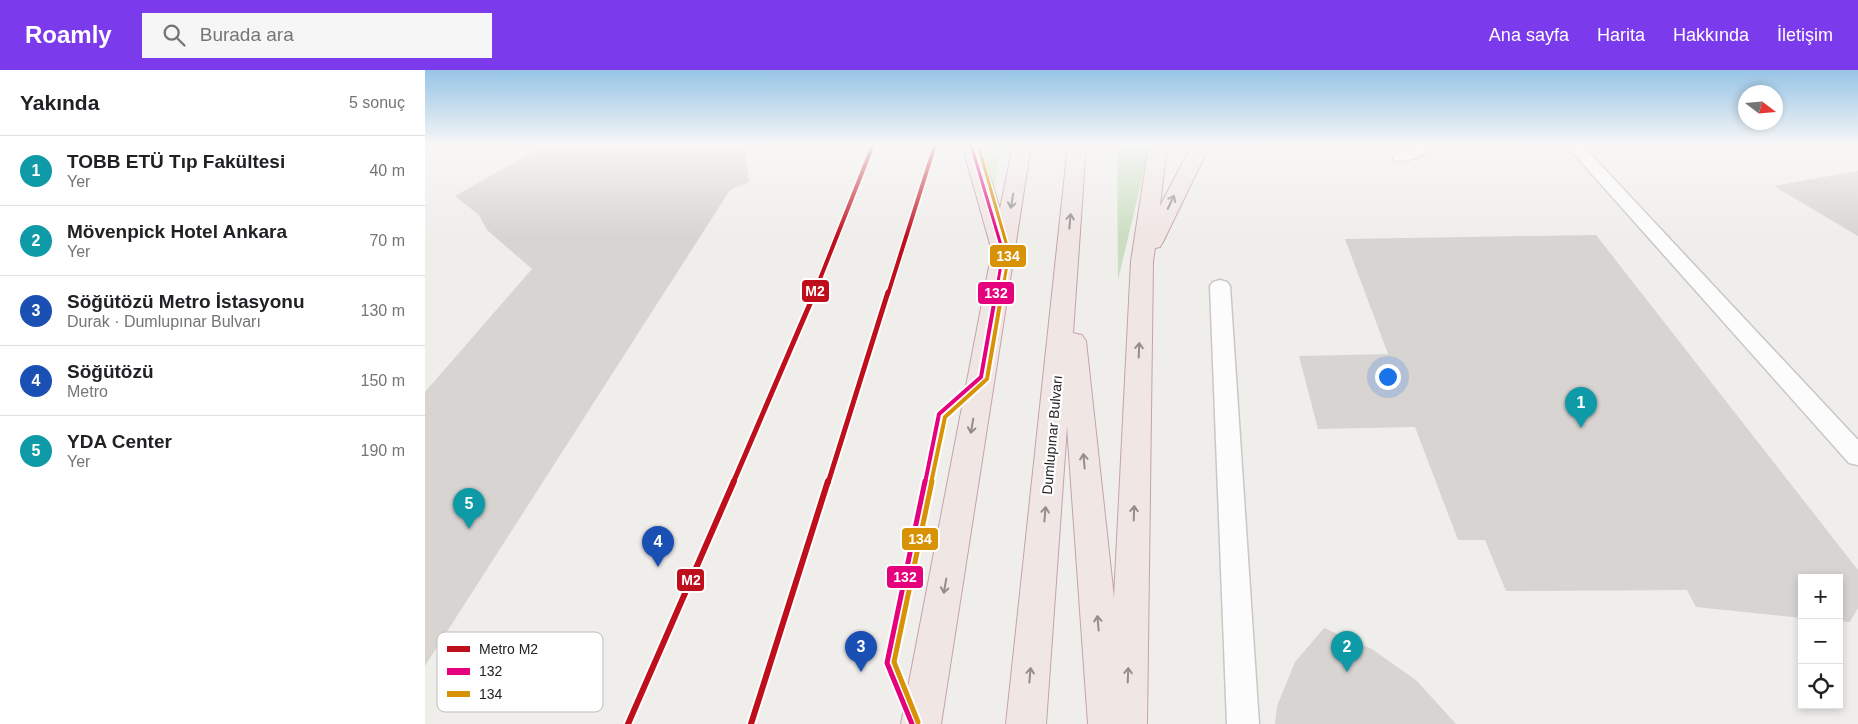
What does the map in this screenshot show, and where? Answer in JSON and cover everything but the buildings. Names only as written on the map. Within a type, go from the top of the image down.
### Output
[{"type":"highway","points":[[980,176],[1003,252]]},
{"type":"highway","points":[[921,724],[1016,176]]},
{"type":"highway","name":"Dumlupınar Bulvarı","points":[[1026,724],[1074,176]]},
{"type":"highway","points":[[1127,724],[1142,261],[1153,176]]},
{"type":"highway","points":[[1142,261],[1185,176]]},
{"type":"highway","points":[[1066,270],[1108,724]]},
{"type":"street","points":[[1601,176],[1858,456]]},
{"type":"street","points":[[1220,286],[1243,724]]},
{"type":"green space","points":[[990,176],[996,176],[994,195]]},
{"type":"green space","points":[[1117,176],[1143,176],[1118,280]]},
{"type":"metro line","name":"M2","points":[[628,724],[805,317],[861,176]]},
{"type":"metro line","name":"M2","points":[[751,724],[925,176]]},
{"type":"transit line","name":"132","points":[[912,724],[887,663],[939,414],[981,377],[1003,252],[980,176]]},
{"type":"transit line","name":"134","points":[[918,722],[894,662],[945,417],[987,379],[1009,253],[987,176]]},
{"type":"place","name":"TOBB ETÜ Tıp Fakültesi","points":[[1581,428]]},
{"type":"place","name":"YDA Center","points":[[469,529]]},
{"type":"place","name":"Söğütözü","points":[[658,567]]},
{"type":"place","name":"Söğütözü Metro İstasyonu","points":[[861,672]]},
{"type":"place","name":"Mövenpick Hotel Ankara","points":[[1347,672]]}]
